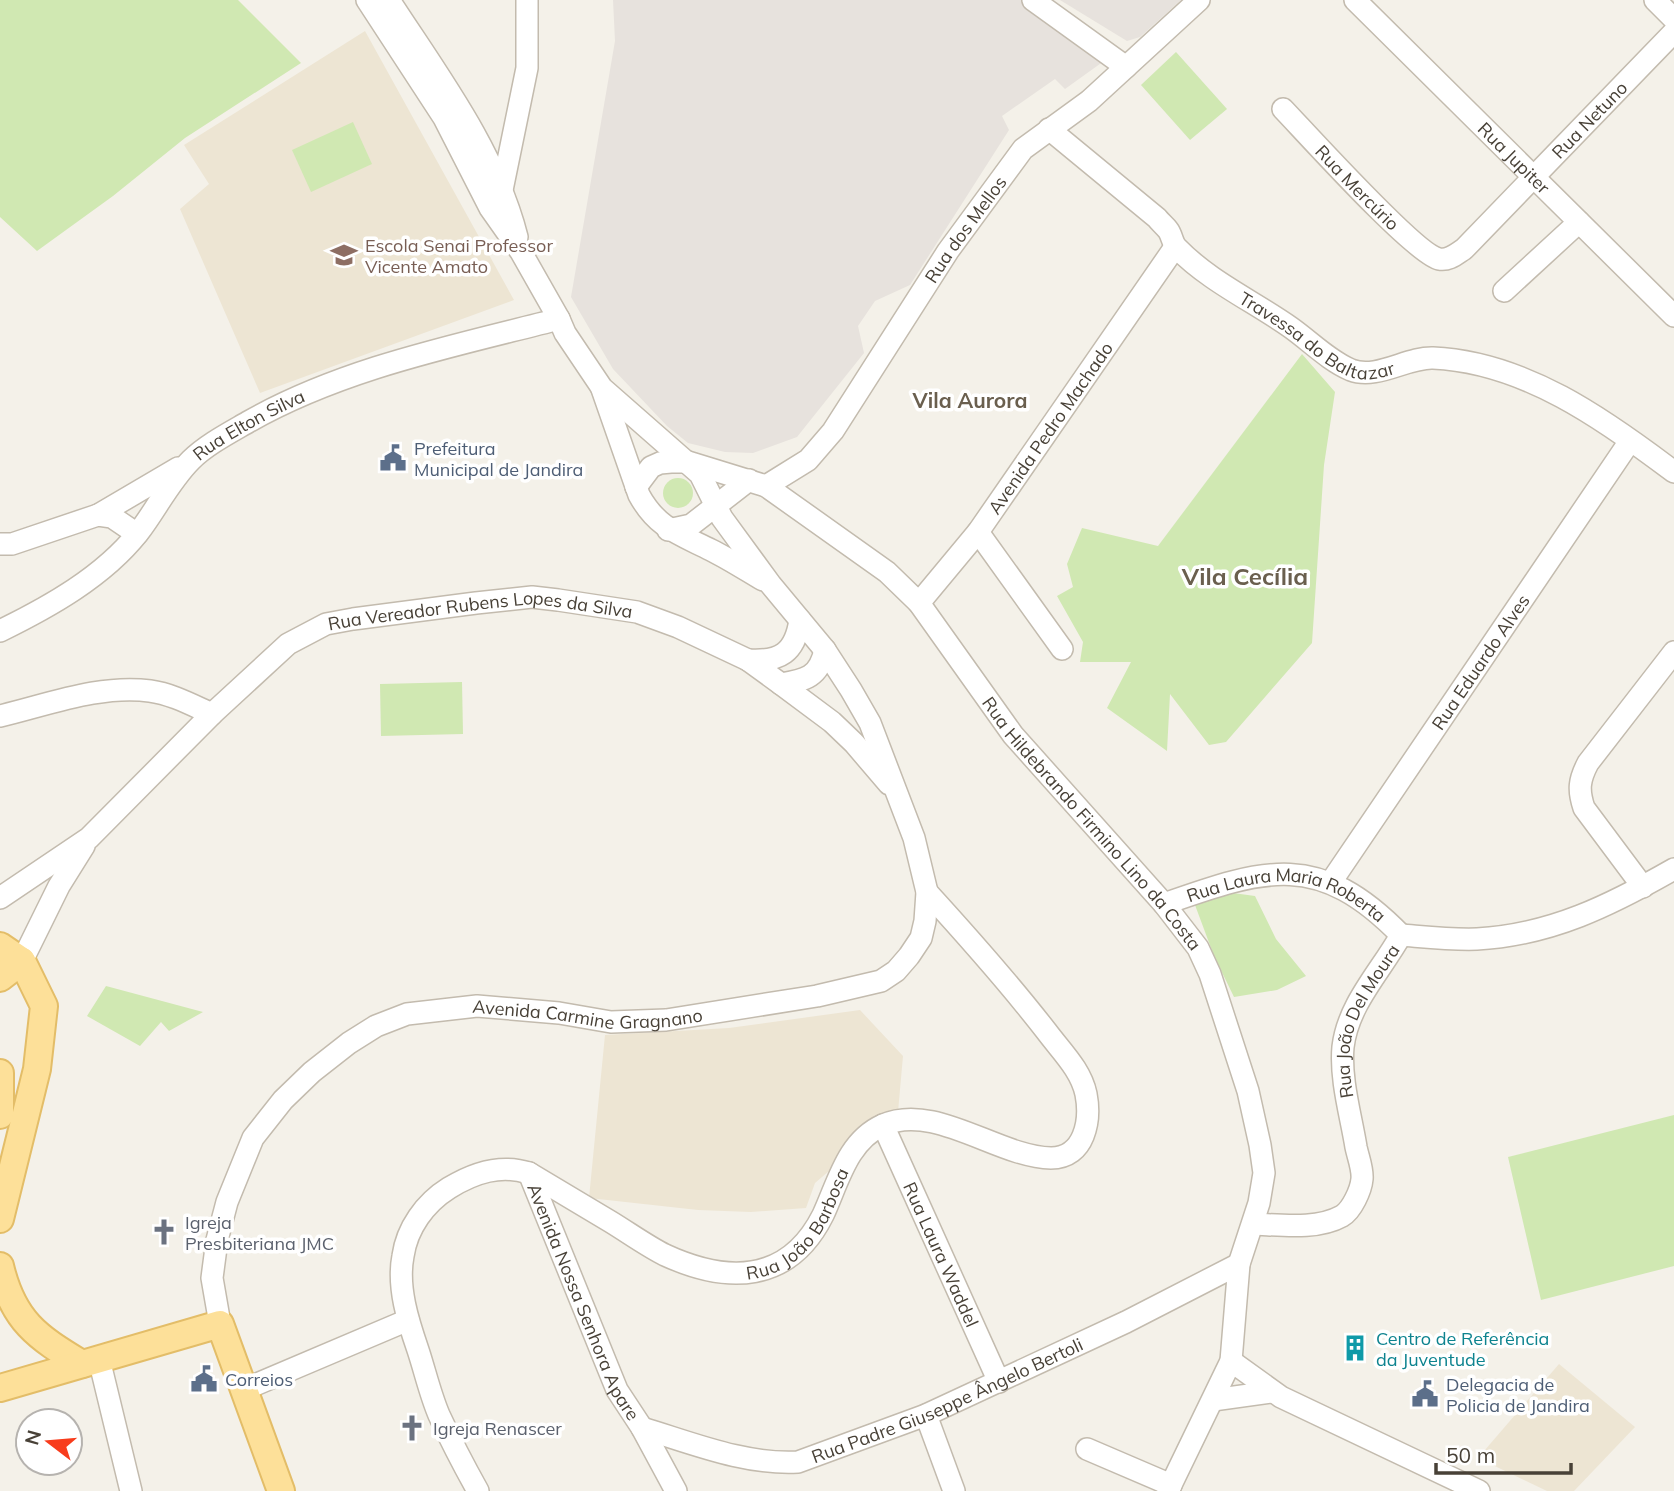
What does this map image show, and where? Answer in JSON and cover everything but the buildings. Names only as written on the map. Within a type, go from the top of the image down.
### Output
[{"type":"main road","points":[[0,946],[22,961],[44,1006],[40,1048],[30,1100],[0,1219]]},
{"type":"main road","name":"Rua Vereador Rubens Lopes da Silva","points":[[0,978],[22,961]]},
{"type":"main road","points":[[0,1073],[0,1115]]},
{"type":"main road","points":[[0,1266],[5,1287],[28,1326],[43,1340],[90,1362]]},
{"type":"main road","points":[[0,1387],[220,1324]]},
{"type":"main road","name":"Avenida Carmine Gragnano","points":[[220,1324],[281,1491]]},
{"type":"street","name":"Avenida Carmine Gragnano","points":[[367,0],[496,199]]},
{"type":"street","name":"Avenida Carmine Gragnano","points":[[389,0],[458,107],[521,252],[565,333],[602,388],[636,486],[648,510],[668,530],[771,585]]},
{"type":"street","points":[[496,199],[527,68],[527,0]]},
{"type":"street","points":[[1033,0],[1126,67]]},
{"type":"street","name":"Rua dos Mellos","points":[[716,507],[758,483],[808,460],[833,431],[948,251],[1023,149],[1089,101],[1199,0]]},
{"type":"street","name":"Rua Jupiter","points":[[1355,0],[1674,316]]},
{"type":"street","points":[[1655,0],[1674,19]]},
{"type":"street","name":"Rua Netuno","points":[[1440,259],[1451,258],[1464,249],[1674,32]]},
{"type":"street","name":"Rua Mercúrio","points":[[1283,108],[1413,243],[1440,259]]},
{"type":"street","name":"Travessa do Baltazar","points":[[1049,129],[1157,218],[1168,230],[1175,247],[1215,279],[1272,314],[1353,371],[1367,372],[1409,360],[1429,358],[1461,360],[1495,368],[1533,382],[1590,414],[1674,472]]},
{"type":"street","points":[[1504,291],[1579,222]]},
{"type":"street","name":"Avenida Pedro Machado","points":[[919,603],[978,532],[1175,247]]},
{"type":"street","name":"Rua Elton Silva","points":[[0,631],[32,615],[84,582],[137,534],[165,492],[191,460],[223,436],[274,407],[353,376],[559,319]]},
{"type":"street","name":"Avenida Carmine Gragnano","points":[[220,1324],[212,1278],[217,1240],[227,1202],[253,1138],[283,1100],[312,1072],[367,1031],[407,1014],[477,1006],[559,1013],[611,1022],[666,1020],[860,987],[881,981],[896,971],[920,938],[925,921],[927,892],[914,838],[870,723],[825,650],[771,585],[716,507],[700,474],[602,388]]},
{"type":"street","name":"Rua Eduardo Alves","points":[[1331,882],[1630,441]]},
{"type":"street","points":[[0,544],[12,544],[99,515],[191,460]]},
{"type":"street","points":[[636,486],[651,467],[660,463],[688,462]]},
{"type":"street","name":"Rua Hildebrando Firmino Lino da Costa","points":[[688,462],[758,483],[887,572],[919,603],[1013,735],[1164,904],[1198,948],[1210,974],[1248,1091],[1264,1173],[1253,1224],[1239,1264],[1231,1361]]},
{"type":"street","points":[[668,530],[691,525],[716,507]]},
{"type":"street","points":[[99,515],[112,517],[137,534]]},
{"type":"street","points":[[978,532],[1062,649]]},
{"type":"street","name":"Rua Vereador Rubens Lopes da Silva","points":[[0,898],[89,838],[277,652],[307,633],[326,624],[352,619],[476,603],[532,597],[637,612],[678,627],[748,660],[781,684],[839,729],[895,791]]},
{"type":"street","points":[[748,660],[779,656],[788,651],[794,643],[800,620]]},
{"type":"street","points":[[781,684],[812,675],[821,666],[825,650]]},
{"type":"street","points":[[1643,887],[1584,808],[1579,793],[1580,778],[1588,763],[1674,652]]},
{"type":"street","points":[[0,716],[122,690],[151,691],[179,699],[212,714]]},
{"type":"street","name":"Rua Vereador Rubens Lopes da Silva","points":[[22,961],[59,886],[89,838]]},
{"type":"street","name":"Rua João Del Moura","points":[[1253,1224],[1290,1225],[1331,1220],[1345,1214],[1354,1200],[1362,1178],[1345,1078],[1343,1050],[1346,1030],[1355,1007],[1401,935],[1478,939],[1558,925],[1602,908],[1674,869]]},
{"type":"street","name":"Rua Laura Maria Roberta","points":[[1164,904],[1235,881],[1282,873],[1331,882],[1353,893],[1377,910],[1401,935]]},
{"type":"street","points":[[883,1125],[906,1119],[927,1122],[1032,1155],[1051,1158],[1066,1155],[1078,1146],[1086,1132],[1087,1098],[1082,1077],[1008,982],[927,892]]},
{"type":"street","name":"Rua João Barbosa","points":[[478,1491],[439,1414],[408,1320],[401,1275],[402,1256],[408,1236],[417,1219],[443,1192],[478,1174],[512,1168],[529,1173],[664,1254],[694,1266],[742,1273],[764,1270],[784,1262],[802,1247],[822,1217],[852,1151],[866,1136],[883,1125]]},
{"type":"street","name":"Rua Laura Waddel","points":[[883,1125],[999,1382]]},
{"type":"street","name":"Avenida Nossa Senhora Apare","points":[[529,1173],[617,1391],[642,1428],[676,1491]]},
{"type":"street","name":"Rua Padre Giuseppe Ângelo Bertoli","points":[[642,1428],[743,1457],[778,1464],[798,1462],[926,1415],[1126,1322],[1239,1264]]},
{"type":"street","points":[[243,1390],[408,1320]]},
{"type":"street","points":[[1087,1449],[1170,1488],[1231,1361],[1271,1392],[1479,1491]]},
{"type":"street","points":[[90,1362],[131,1491]]},
{"type":"street","points":[[1213,1399],[1271,1392]]},
{"type":"street","points":[[926,1415],[954,1491]]},
{"type":"shaded area","points":[[613,0],[1021,0],[1032,13],[1104,61],[1065,89],[1055,79],[1002,116],[1009,130],[910,285],[875,301],[858,326],[864,353],[797,437],[753,453],[725,452],[688,443],[667,426],[613,369],[571,297],[615,41]]},
{"type":"shaded area","points":[[1060,0],[1181,0],[1140,37],[1127,41]]},
{"type":"shaded area","name":"Escola Senai Professor Vicente Amato","points":[[365,31],[514,300],[260,393],[180,209],[209,184],[184,145]]},
{"type":"shaded area","points":[[860,1010],[903,1056],[898,1112],[815,1183],[806,1208],[751,1212],[698,1210],[589,1198],[605,1035],[729,1028]]},
{"type":"shaded area","points":[[1559,1364],[1635,1427],[1574,1491],[1547,1491],[1478,1458]]},
{"type":"green space","points":[[0,0],[238,0],[301,63],[185,138],[113,196],[37,251],[0,217]]},
{"type":"green space","points":[[1176,52],[1227,109],[1190,140],[1141,85]]},
{"type":"green space","points":[[353,122],[372,164],[311,192],[292,150]]},
{"type":"green space","points":[[1302,354],[1335,392],[1324,465],[1312,643],[1226,742],[1209,745],[1170,694],[1167,751],[1107,708],[1131,662],[1080,662],[1083,642],[1057,596],[1073,587],[1067,564],[1082,528],[1158,546]]},
{"type":"green space","points":[[678,478],[684,479],[692,487],[692,499],[684,507],[678,508],[672,507],[664,499],[663,493],[664,487],[672,479]]},
{"type":"green space","points":[[462,682],[463,734],[381,736],[380,684]]},
{"type":"green space","points":[[1233,893],[1255,896],[1276,939],[1306,976],[1277,990],[1234,997],[1214,956],[1195,905]]},
{"type":"green space","points":[[106,986],[203,1012],[169,1031],[161,1022],[140,1046],[87,1016]]},
{"type":"green space","points":[[1674,1115],[1674,1266],[1541,1300],[1508,1157]]},
{"type":"place","name":"Escola Senai Professor Vicente Amato","points":[[344,255]]},
{"type":"place","name":"Prefeitura Municipal de Jandira","points":[[393,458]]},
{"type":"place","name":"Igreja Presbiteriana JMC","points":[[164,1232]]},
{"type":"place","name":"Centro de Referência da Juventude","points":[[1355,1348]]},
{"type":"place","name":"Correios","points":[[204,1379]]},
{"type":"place","name":"Delegacia de Policia de Jandira","points":[[1425,1394]]},
{"type":"place","name":"Igreja Renascer","points":[[412,1428]]},
{"type":"district","name":"Vila Aurora","points":[[970,400]]},
{"type":"district","name":"Vila Cecília","points":[[1245,576]]}]
